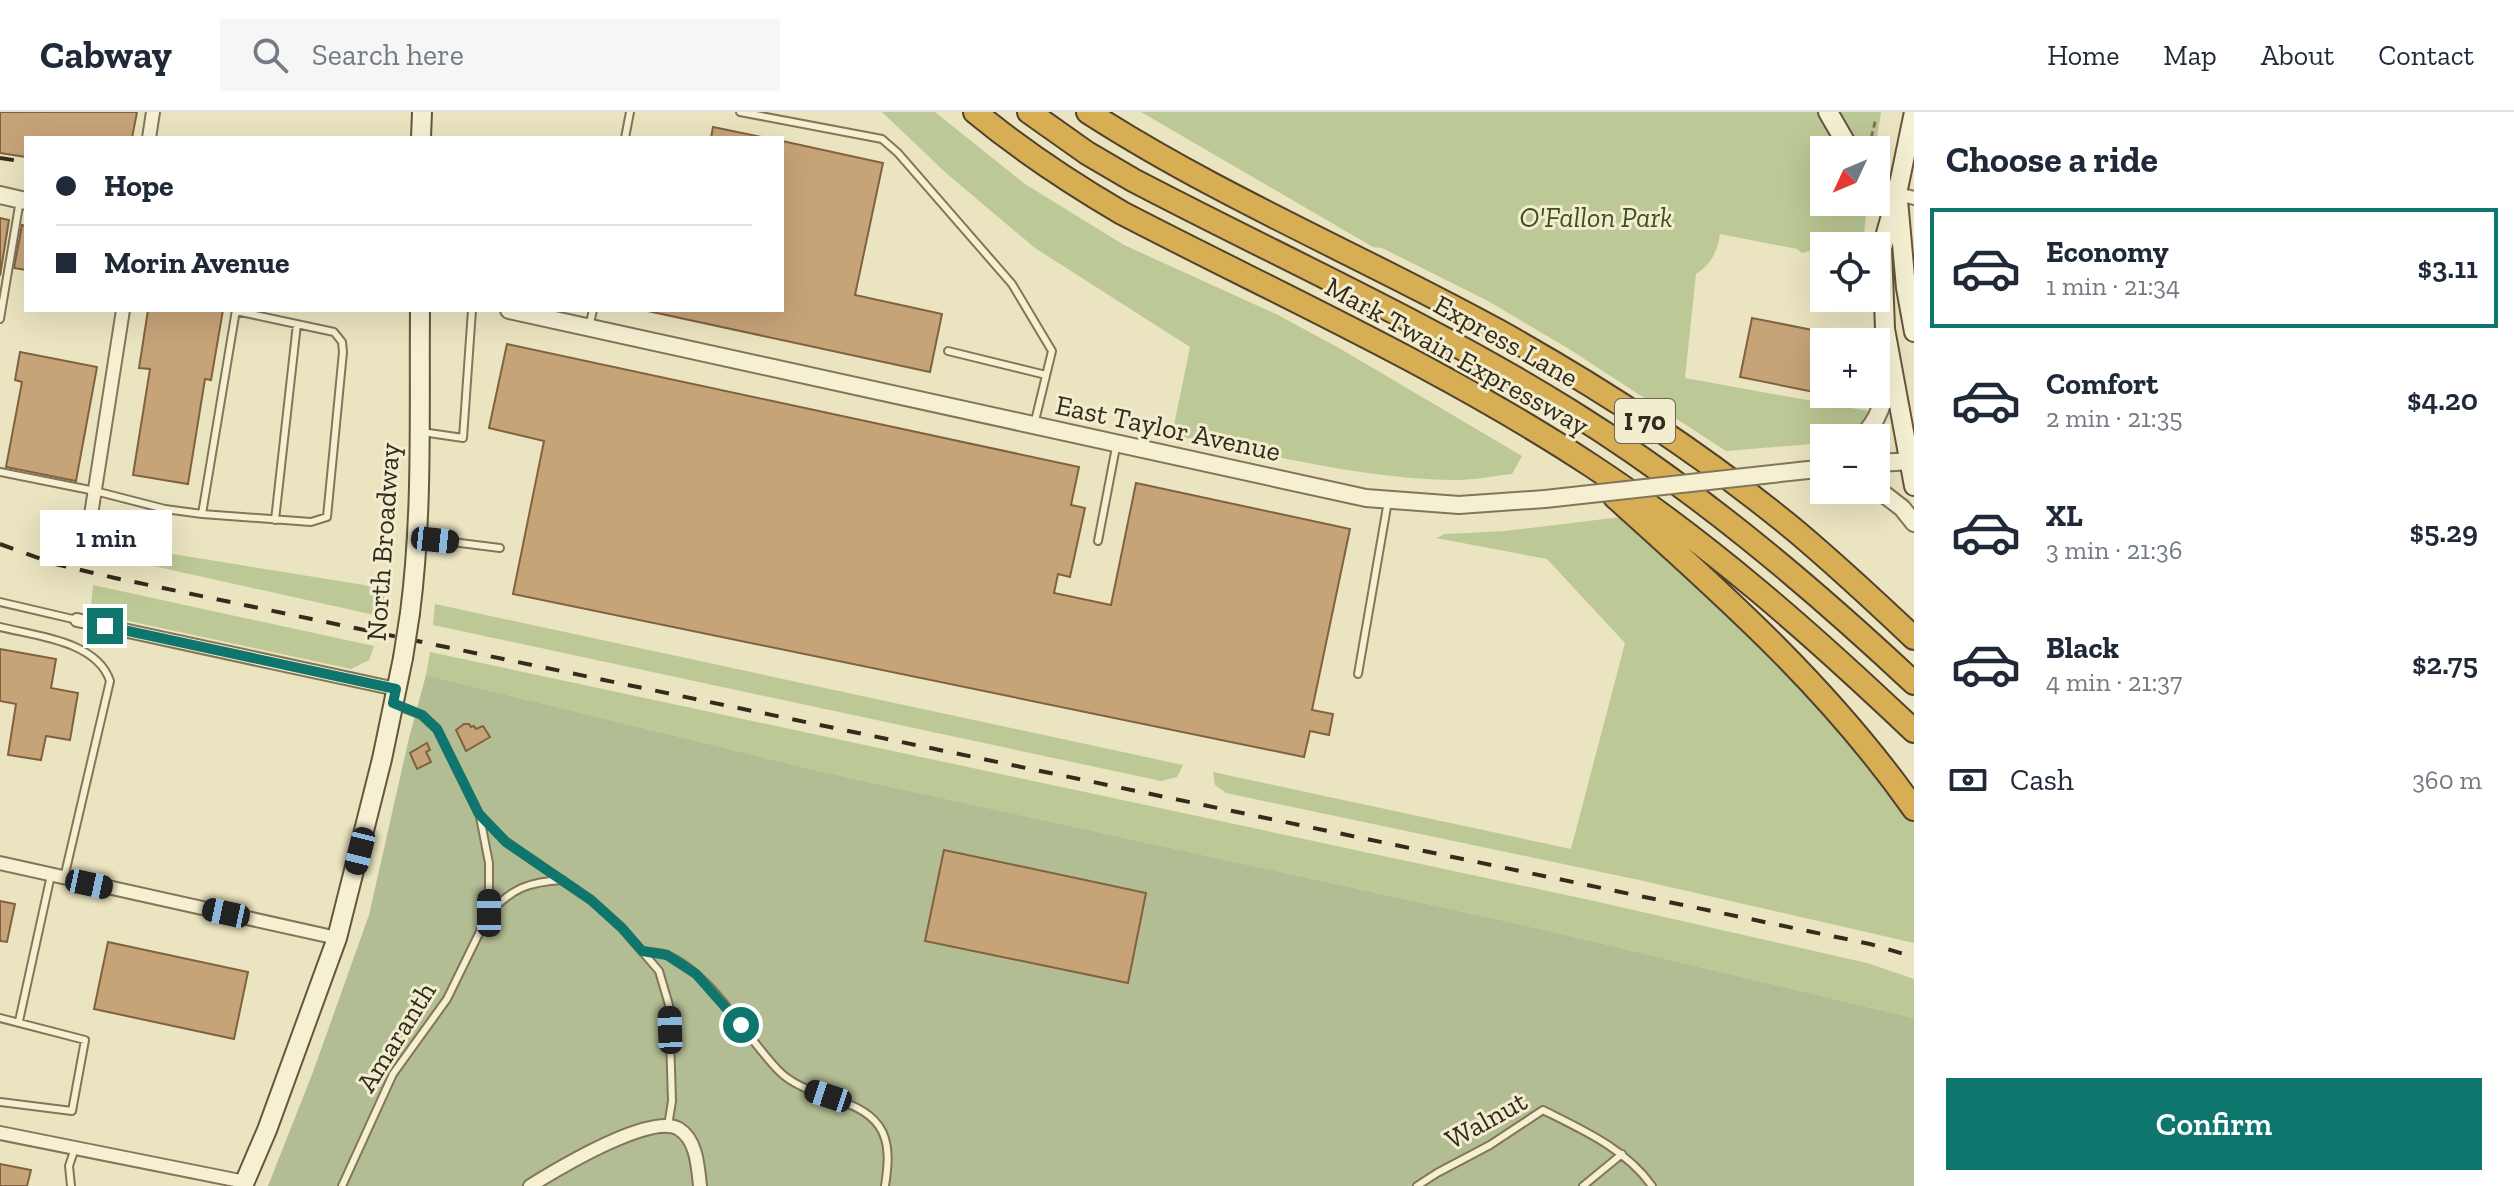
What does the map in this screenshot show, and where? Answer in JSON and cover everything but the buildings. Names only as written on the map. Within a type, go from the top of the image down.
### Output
[{"type":"highway","name":"Mark Twain Expressway","points":[[975,112],[1040,162],[1122,213],[1459,386],[1555,443],[1653,509],[1728,565],[1791,616],[1914,731]]},
{"type":"highway","name":"Express Lane","points":[[1029,112],[1087,153],[1133,180],[1495,367],[1612,438],[1806,584],[1914,683]]},
{"type":"highway","name":"Mark Twain Expressway","points":[[1088,112],[1169,161],[1467,314],[1642,418],[1795,531],[1914,638]]},
{"type":"highway","points":[[1118,112],[1169,161]]},
{"type":"highway","points":[[1555,443],[1770,638],[1839,713],[1914,809]]},
{"type":"main road","points":[[421,136],[422,112]]},
{"type":"main road","points":[[1828,112],[1849,136]]},
{"type":"main road","points":[[1914,112],[1904,254],[1914,332]]},
{"type":"main road","points":[[1885,328],[1882,248],[1906,196]]},
{"type":"main road","points":[[1904,254],[1914,282]]},
{"type":"main road","name":"North Broadway","points":[[244,1184],[337,938],[360,851],[403,658],[416,538],[420,312]]},
{"type":"main road","points":[[1890,365],[1912,461],[1914,486]]},
{"type":"street","points":[[149,136],[153,112]]},
{"type":"street","points":[[0,195],[23,200]]},
{"type":"street","points":[[88,534],[123,312]]},
{"type":"street","name":"East Taylor Avenue","points":[[518,312],[1388,501],[1459,505],[1545,499],[1810,471]]},
{"type":"street","points":[[1890,462],[1912,461]]},
{"type":"street","points":[[1890,499],[1914,523]]},
{"type":"street","points":[[77,620],[395,696]]},
{"type":"street","points":[[0,863],[337,938]]},
{"type":"street","points":[[530,1186],[599,1146],[668,1126],[680,1129],[693,1145],[700,1186]]},
{"type":"street","points":[[0,1133],[244,1184]]},
{"type":"lane","points":[[625,136],[630,112]]},
{"type":"lane","points":[[740,112],[882,139],[898,153],[1012,284],[1052,351],[1034,425]]},
{"type":"lane","points":[[0,319],[23,200]]},
{"type":"lane","points":[[202,514],[236,312]]},
{"type":"lane","points":[[0,472],[165,509],[311,522],[327,517],[342,342],[334,332],[245,312]]},
{"type":"lane","points":[[418,432],[463,438],[472,312]]},
{"type":"lane","points":[[589,327],[593,312]]},
{"type":"lane","points":[[275,520],[297,324]]},
{"type":"lane","points":[[948,351],[1046,375]]},
{"type":"lane","points":[[1098,541],[1117,443]]},
{"type":"lane","points":[[1358,674],[1388,501]]},
{"type":"lane","points":[[416,538],[500,548]]},
{"type":"lane","points":[[0,602],[77,620]]},
{"type":"lane","points":[[0,627],[82,648],[107,672],[110,681],[19,1021]]},
{"type":"lane","points":[[395,696],[437,729],[479,814],[506,842],[591,900],[622,928],[659,971],[669,1005],[672,1101],[668,1126]]},
{"type":"lane","name":"Amaranth","points":[[479,814],[489,863],[489,913]]},
{"type":"lane","name":"Amaranth","points":[[342,1186],[393,1074],[447,999],[489,913],[506,896],[533,882],[563,880]]},
{"type":"lane","points":[[642,951],[667,955],[696,974],[778,1071],[796,1086],[863,1110],[872,1118],[881,1128],[888,1156],[885,1186]]},
{"type":"lane","points":[[0,1018],[85,1040],[72,1111],[0,1102]]},
{"type":"lane","name":"Walnut","points":[[1417,1186],[1490,1145],[1543,1110],[1622,1154],[1642,1171],[1652,1186]]},
{"type":"lane","points":[[71,1186],[69,1166],[75,1148]]},
{"type":"lane","points":[[1583,1186],[1622,1154]]},
{"type":"path","points":[[1866,136],[1876,118]]},
{"type":"green space","points":[[882,112],[935,112],[1025,184],[1124,245],[1278,315],[1522,456],[1512,474],[1457,480],[1386,476],[1172,435],[1190,347],[1035,248],[946,173]]},
{"type":"green space","name":"O'Fallon Park","points":[[1141,112],[1881,112],[1877,136],[1810,136],[1810,216],[1866,216],[1864,232],[1810,232],[1810,251],[1802,253],[1797,249],[1720,234],[1713,257],[1696,274],[1685,378],[1810,401],[1810,408],[1868,411],[1862,424],[1810,424],[1810,444],[1726,451],[1569,349],[1488,301],[1382,248],[1373,247]]},
{"type":"green space","points":[[1621,517],[1788,666],[1914,820],[1914,943],[1639,880],[1226,793],[1215,785],[1213,772],[1571,849],[1625,643],[1547,559],[1436,538],[1445,534],[1505,531]]},
{"type":"green space","points":[[98,542],[386,591],[379,616],[95,553]]},
{"type":"green space","points":[[93,585],[374,646],[369,660],[351,669],[101,615],[91,605]]},
{"type":"green space","points":[[435,604],[1183,765],[1177,777],[1161,781],[433,625]]},
{"type":"green space","points":[[430,652],[1594,901],[1867,963],[1914,979],[1914,1018],[1537,928],[819,771],[426,675]]},
{"type":"green space","points":[[426,675],[819,771],[1537,928],[1914,1018],[1914,1186],[268,1186],[369,915]]},
{"type":"railway","points":[[0,158],[24,162]]},
{"type":"railway","points":[[0,544],[55,564],[115,578],[1870,944],[1914,957]]},
{"type":"route","points":[[105,626],[396,689],[393,703],[422,715],[437,729],[479,814],[506,842],[591,900],[642,951],[667,955],[696,974],[741,1025]]}]
